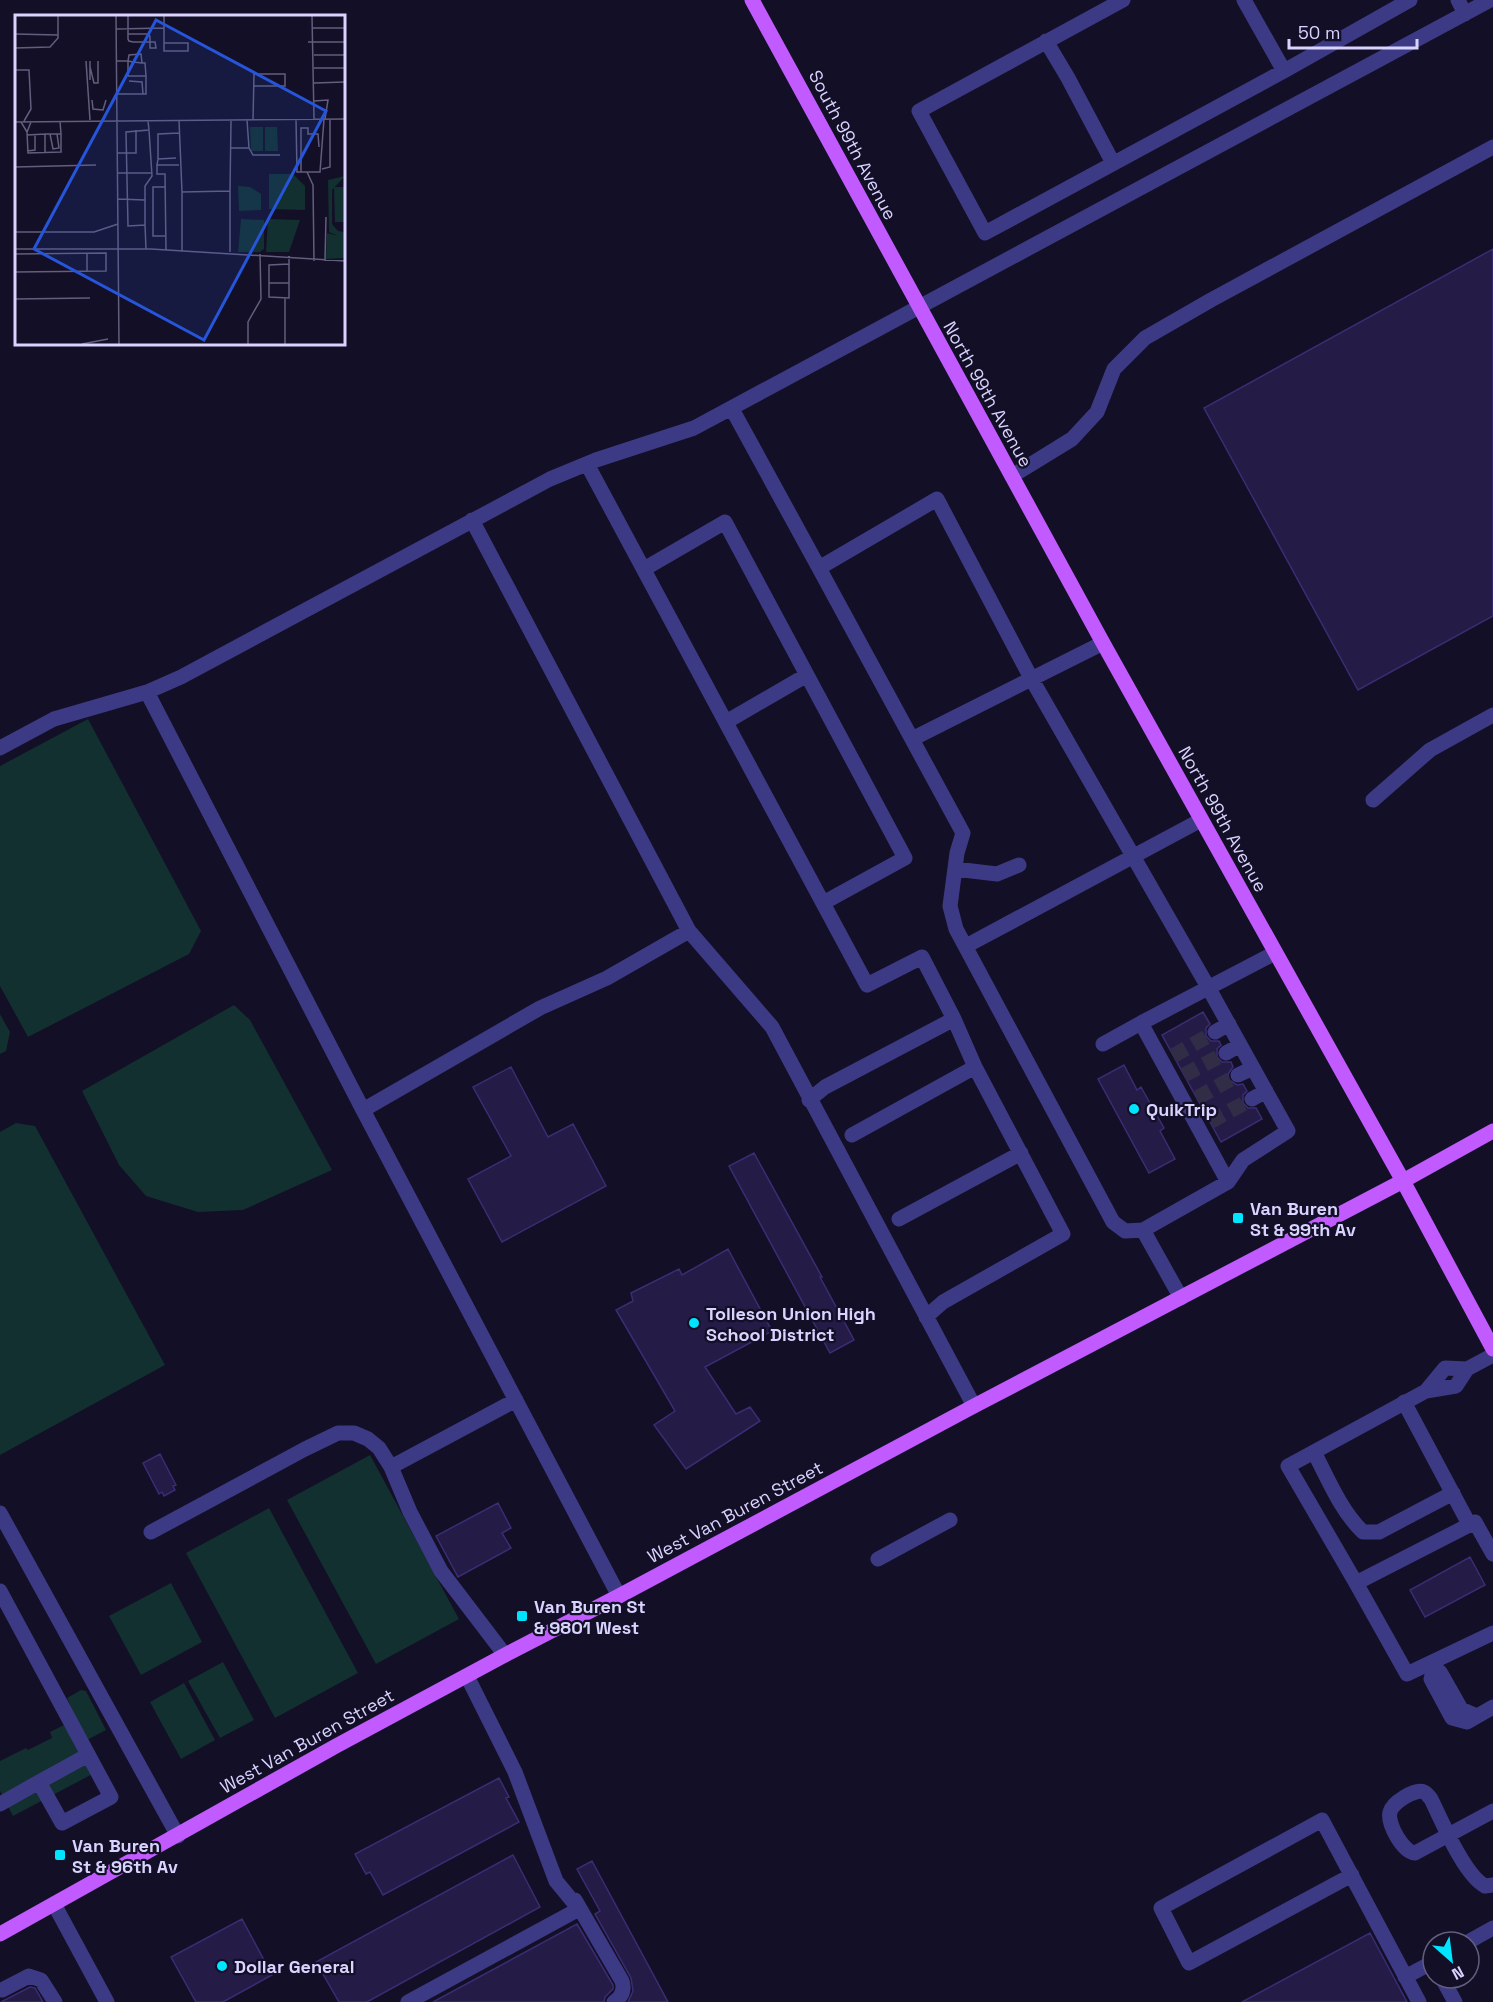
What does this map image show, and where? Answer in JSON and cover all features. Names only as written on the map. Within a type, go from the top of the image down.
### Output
[{"type":"main road","name":"South 99th Avenue","points":[[752,0],[919,309]]},
{"type":"main road","name":"North 99th Avenue","points":[[919,309],[1403,1181],[1493,1349]]},
{"type":"main road","name":"West Van Buren Street","points":[[0,1934],[336,1746],[505,1655],[1403,1181],[1493,1131]]},
{"type":"street","points":[[1123,0],[919,111],[985,233],[1410,0]]},
{"type":"street","points":[[1244,0],[1284,71]]},
{"type":"street","points":[[0,748],[54,719],[147,692],[181,677],[550,478],[694,428],[732,409],[919,309],[1462,7],[1490,0]]},
{"type":"street","points":[[1046,41],[1113,163]]},
{"type":"street","points":[[1012,476],[1072,439],[1097,412],[1114,369],[1145,338],[1493,147]]},
{"type":"street","points":[[732,409],[963,833],[957,853],[950,906],[956,929],[1113,1222],[1125,1231],[1143,1230],[1227,1182],[1243,1160],[1288,1131],[1031,678],[937,500],[819,568]]},
{"type":"street","points":[[587,464],[867,985],[922,957],[954,1019],[975,1067],[1063,1234],[943,1302],[926,1317]]},
{"type":"street","points":[[472,520],[689,931],[772,1027],[974,1406]]},
{"type":"street","points":[[644,569],[724,522],[807,675],[905,858],[823,903]]},
{"type":"street","points":[[912,739],[1103,643]]},
{"type":"street","points":[[726,722],[807,675]]},
{"type":"street","points":[[147,692],[363,1110],[619,1596]]},
{"type":"street","points":[[1373,800],[1430,750],[1493,715]]},
{"type":"street","points":[[966,946],[1201,820]]},
{"type":"street","points":[[955,869],[997,874],[1019,865]]},
{"type":"street","points":[[363,1110],[540,1008],[607,978],[689,931]]},
{"type":"street","points":[[1102,1044],[1275,953]]},
{"type":"street","points":[[810,1100],[825,1087],[954,1019]]},
{"type":"street","points":[[1141,1023],[1168,1059],[1204,1125],[1227,1182]]},
{"type":"street","points":[[1215,1032],[1229,1024]]},
{"type":"street","points":[[1226,1053],[1240,1045]]},
{"type":"street","points":[[852,1135],[975,1067]]},
{"type":"street","points":[[1238,1076],[1253,1068]]},
{"type":"street","points":[[1251,1100],[1266,1091]]},
{"type":"street","points":[[899,1219],[1021,1153]]},
{"type":"street","points":[[1143,1230],[1181,1298]]},
{"type":"street","points":[[1493,1356],[1467,1369],[1445,1368],[1426,1390],[1288,1466],[1407,1674],[1431,1667],[1493,1633]]},
{"type":"street","points":[[391,1467],[516,1400]]},
{"type":"street","points":[[1404,1402],[1469,1524]]},
{"type":"street","points":[[151,1532],[305,1449],[338,1433],[354,1433],[368,1439],[379,1448],[391,1467],[410,1512],[441,1571],[505,1655]]},
{"type":"street","points":[[1314,1452],[1354,1524],[1363,1532],[1380,1532],[1453,1493]]},
{"type":"street","points":[[0,1513],[178,1836]]},
{"type":"street","points":[[878,1559],[950,1520]]},
{"type":"street","points":[[1356,1583],[1475,1521],[1493,1554]]},
{"type":"street","points":[[0,1591],[111,1797],[62,1823],[39,1782]]},
{"type":"street","points":[[1431,1667],[1431,1679],[1452,1719],[1467,1722],[1493,1707]]},
{"type":"street","points":[[467,1676],[515,1772],[556,1881],[579,1909],[622,1981],[624,1991],[614,2002]]},
{"type":"street","points":[[0,1804],[88,1755]]},
{"type":"street","points":[[1493,1811],[1449,1834],[1473,1877],[1485,1886],[1493,1885]]},
{"type":"street","points":[[1352,1875],[1190,1963],[1161,1908],[1322,1820],[1352,1875],[1419,2002]]},
{"type":"street","points":[[54,1904],[107,2002]]},
{"type":"street","points":[[408,2002],[579,1909]]},
{"type":"street","points":[[1406,1977],[1421,1969]]},
{"type":"street","points":[[1,1990],[29,1976],[41,1980],[55,2002]]},
{"type":"green space","points":[[88,719],[201,931],[189,954],[28,1037],[0,986],[0,766]]},
{"type":"green space","points":[[234,1005],[250,1020],[332,1170],[243,1210],[198,1212],[146,1196],[119,1165],[82,1091]]},
{"type":"green space","points":[[0,1014],[10,1032],[6,1051],[0,1054]]},
{"type":"green space","points":[[16,1123],[35,1126],[165,1365],[0,1455],[0,1132]]},
{"type":"green space","points":[[370,1455],[459,1619],[376,1664],[287,1500]]},
{"type":"green space","points":[[269,1508],[358,1673],[275,1718],[186,1553]]},
{"type":"green space","points":[[171,1583],[202,1642],[141,1675],[109,1616]]},
{"type":"green space","points":[[223,1662],[254,1720],[220,1738],[188,1681]]},
{"type":"green space","points":[[184,1683],[215,1740],[181,1759],[150,1702]]},
{"type":"green space","points":[[81,1690],[86,1691],[106,1730],[87,1740],[102,1769],[13,1816],[0,1791],[0,1761],[52,1738],[50,1732],[76,1719],[67,1698]]},
{"type":"building","points":[[1493,249],[1493,616],[1358,690],[1204,408]]},
{"type":"building","name":"QuikTrip","points":[[1203,1012],[1210,1024],[1206,1028],[1206,1036],[1211,1041],[1219,1041],[1221,1045],[1217,1049],[1217,1057],[1222,1062],[1231,1062],[1233,1067],[1228,1074],[1229,1080],[1237,1085],[1243,1084],[1247,1091],[1243,1095],[1243,1103],[1248,1108],[1256,1108],[1262,1119],[1221,1142],[1162,1035]]},
{"type":"building","name":"QuikTrip","points":[[1124,1065],[1137,1090],[1141,1087],[1164,1128],[1160,1131],[1175,1159],[1149,1173],[1098,1079]]},
{"type":"building","points":[[511,1067],[548,1137],[573,1124],[606,1186],[502,1242],[468,1179],[511,1156],[473,1087]]},
{"type":"building","points":[[754,1153],[854,1340],[830,1353],[729,1166]]},
{"type":"building","name":"Tolleson Union High School District","points":[[728,1249],[772,1331],[705,1367],[736,1414],[750,1407],[760,1421],[686,1469],[654,1425],[675,1411],[616,1310],[633,1301],[631,1293],[679,1269],[682,1275]]},
{"type":"building","points":[[160,1454],[176,1485],[173,1486],[175,1490],[164,1496],[162,1492],[159,1494],[143,1463]]},
{"type":"building","points":[[498,1503],[511,1528],[502,1533],[511,1548],[458,1577],[436,1536]]},
{"type":"building","points":[[1470,1557],[1485,1585],[1425,1617],[1410,1590]]},
{"type":"building","points":[[499,1778],[509,1797],[506,1798],[519,1822],[383,1895],[370,1872],[366,1874],[355,1854]]},
{"type":"building","points":[[513,1855],[540,1907],[367,2002],[339,2002],[316,1962]]},
{"type":"building","points":[[592,1861],[668,2002],[628,2002],[633,1991],[631,1978],[595,1914],[600,1911],[577,1869]]},
{"type":"building","name":"Dollar General","points":[[242,1919],[272,1975],[223,2002],[196,2002],[171,1957]]},
{"type":"building","points":[[577,1924],[613,1985],[613,1989],[605,1997],[604,2002],[433,2002]]},
{"type":"building","points":[[1370,1933],[1407,2002],[1242,2002]]},
{"type":"building","points":[[30,1987],[35,1988],[43,2002],[1,2002]]},
{"type":"tunnel","points":[[1173,1056],[1215,1032]]},
{"type":"tunnel","points":[[1184,1075],[1226,1053]]},
{"type":"tunnel","points":[[1197,1098],[1238,1075]]},
{"type":"tunnel","points":[[1210,1122],[1252,1099]]},
{"type":"place","name":"QuikTrip","points":[[1134,1109]]},
{"type":"place","name":"Van Buren St & 99th Av","points":[[1238,1218]]},
{"type":"place","name":"Tolleson Union High School District","points":[[694,1323]]},
{"type":"place","name":"Van Buren St & 9801 West","points":[[522,1616]]},
{"type":"place","name":"Van Buren St & 96th Av","points":[[60,1855]]},
{"type":"place","name":"Dollar General","points":[[222,1966]]}]
